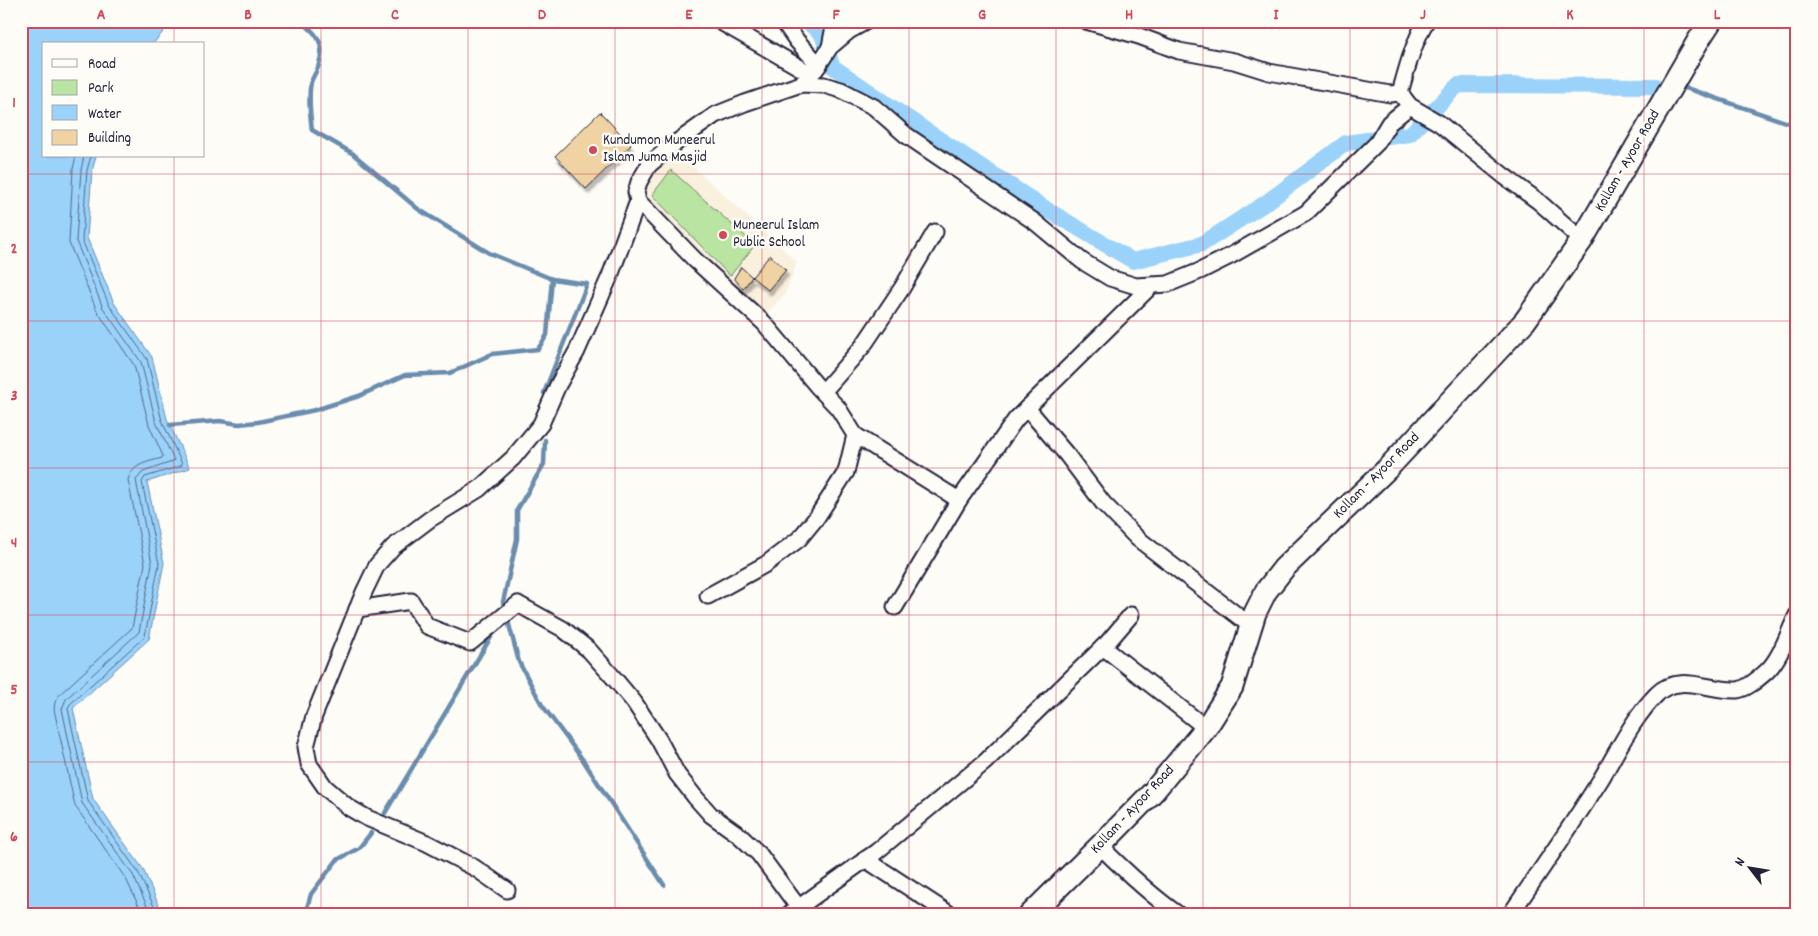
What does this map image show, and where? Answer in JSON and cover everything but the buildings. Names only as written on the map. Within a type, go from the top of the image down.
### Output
[{"type":"main road","name":"Kollam - Ayoor Road","points":[[1030,915],[1153,792],[1206,728],[1232,687],[1255,613],[1266,590],[1284,568],[1387,469],[1525,321],[1582,240],[1698,40],[1711,21]]},
{"type":"street","points":[[719,21],[819,63]]},
{"type":"street","points":[[783,21],[797,41],[819,63],[824,85],[841,90],[874,108],[906,136],[1035,222],[1082,261],[1110,278],[1136,286],[1168,284],[1200,271],[1232,256],[1306,213],[1380,138],[1389,123],[1410,106]]},
{"type":"street","points":[[819,63],[835,21]]},
{"type":"street","points":[[867,21],[849,31],[819,63],[745,103],[715,115],[689,133],[649,165],[639,182],[636,192],[638,200],[695,260],[764,323],[838,408],[855,435],[959,500]]},
{"type":"street","points":[[1086,21],[1139,36],[1179,51],[1234,61],[1269,72],[1390,94],[1400,93]]},
{"type":"street","points":[[1400,93],[1416,38],[1426,21]]},
{"type":"street","points":[[1400,93],[1410,106],[1439,123],[1538,201],[1582,240]]},
{"type":"street","points":[[507,890],[467,864],[427,843],[366,818],[348,807],[326,787],[309,764],[306,746],[314,716],[357,609],[377,565],[393,547],[430,519],[479,489],[513,458],[541,424],[558,385],[577,351],[610,276],[638,200]]},
{"type":"street","points":[[823,392],[863,346],[902,288],[935,232]]},
{"type":"street","points":[[894,607],[959,500],[1016,419],[1152,285]]},
{"type":"street","points":[[1026,408],[1067,454],[1104,503],[1137,538],[1251,626]]},
{"type":"street","points":[[708,596],[766,564],[800,539],[817,517],[846,472],[855,435]]},
{"type":"street","points":[[357,609],[411,601],[426,626],[470,643],[518,604],[563,629],[589,650],[614,677],[634,702],[659,740],[677,774],[712,815],[739,834],[759,854],[797,912],[985,762],[1103,647],[1131,615]]},
{"type":"street","points":[[1510,915],[1600,780],[1633,722],[1658,693],[1668,685],[1690,684],[1738,690],[1753,682],[1767,671],[1797,615]]},
{"type":"street","points":[[1103,647],[1206,728]]},
{"type":"street","points":[[1100,846],[1130,876],[1179,915]]},
{"type":"street","points":[[865,859],[951,915]]},
{"type":"shaded area","name":"Muneerul Islam Public School","points":[[676,151],[797,262],[785,294],[764,316],[660,217],[644,195],[650,181],[665,160]]},
{"type":"green space","points":[[671,170],[755,245],[730,276],[652,195]]},
{"type":"water","points":[[21,21],[172,21],[155,42],[42,42],[42,158],[95,158],[92,171],[87,238],[114,303],[152,357],[167,419],[190,468],[147,482],[164,563],[149,639],[73,708],[93,799],[143,869],[163,915],[21,915]]},
{"type":"waterway","points":[[300,21],[315,34],[321,50],[321,57],[310,88],[312,130],[352,153],[418,209],[489,253],[552,279],[587,284],[544,393]]},
{"type":"waterway","points":[[806,21],[822,34],[832,66],[1046,209],[1133,261],[1202,244],[1267,202],[1346,143],[1410,134],[1458,85],[1656,86]]},
{"type":"waterway","points":[[1680,86],[1797,126]]},
{"type":"waterway","points":[[170,425],[220,421],[239,424],[258,422],[315,410],[359,396],[405,375],[450,373],[492,354],[538,349],[547,335],[552,279]]},
{"type":"waterway","points":[[545,440],[544,464],[517,510],[517,539],[503,602],[519,662],[542,705],[583,760],[664,885]]},
{"type":"waterway","points":[[385,813],[494,632]]},
{"type":"waterway","points":[[305,915],[311,894],[337,860],[359,848],[371,833]]},
{"type":"place","name":"Kundumon Muneerul Islam Juma Masjid","points":[[593,150]]},
{"type":"place","name":"Muneerul Islam Public School","points":[[723,235]]}]
